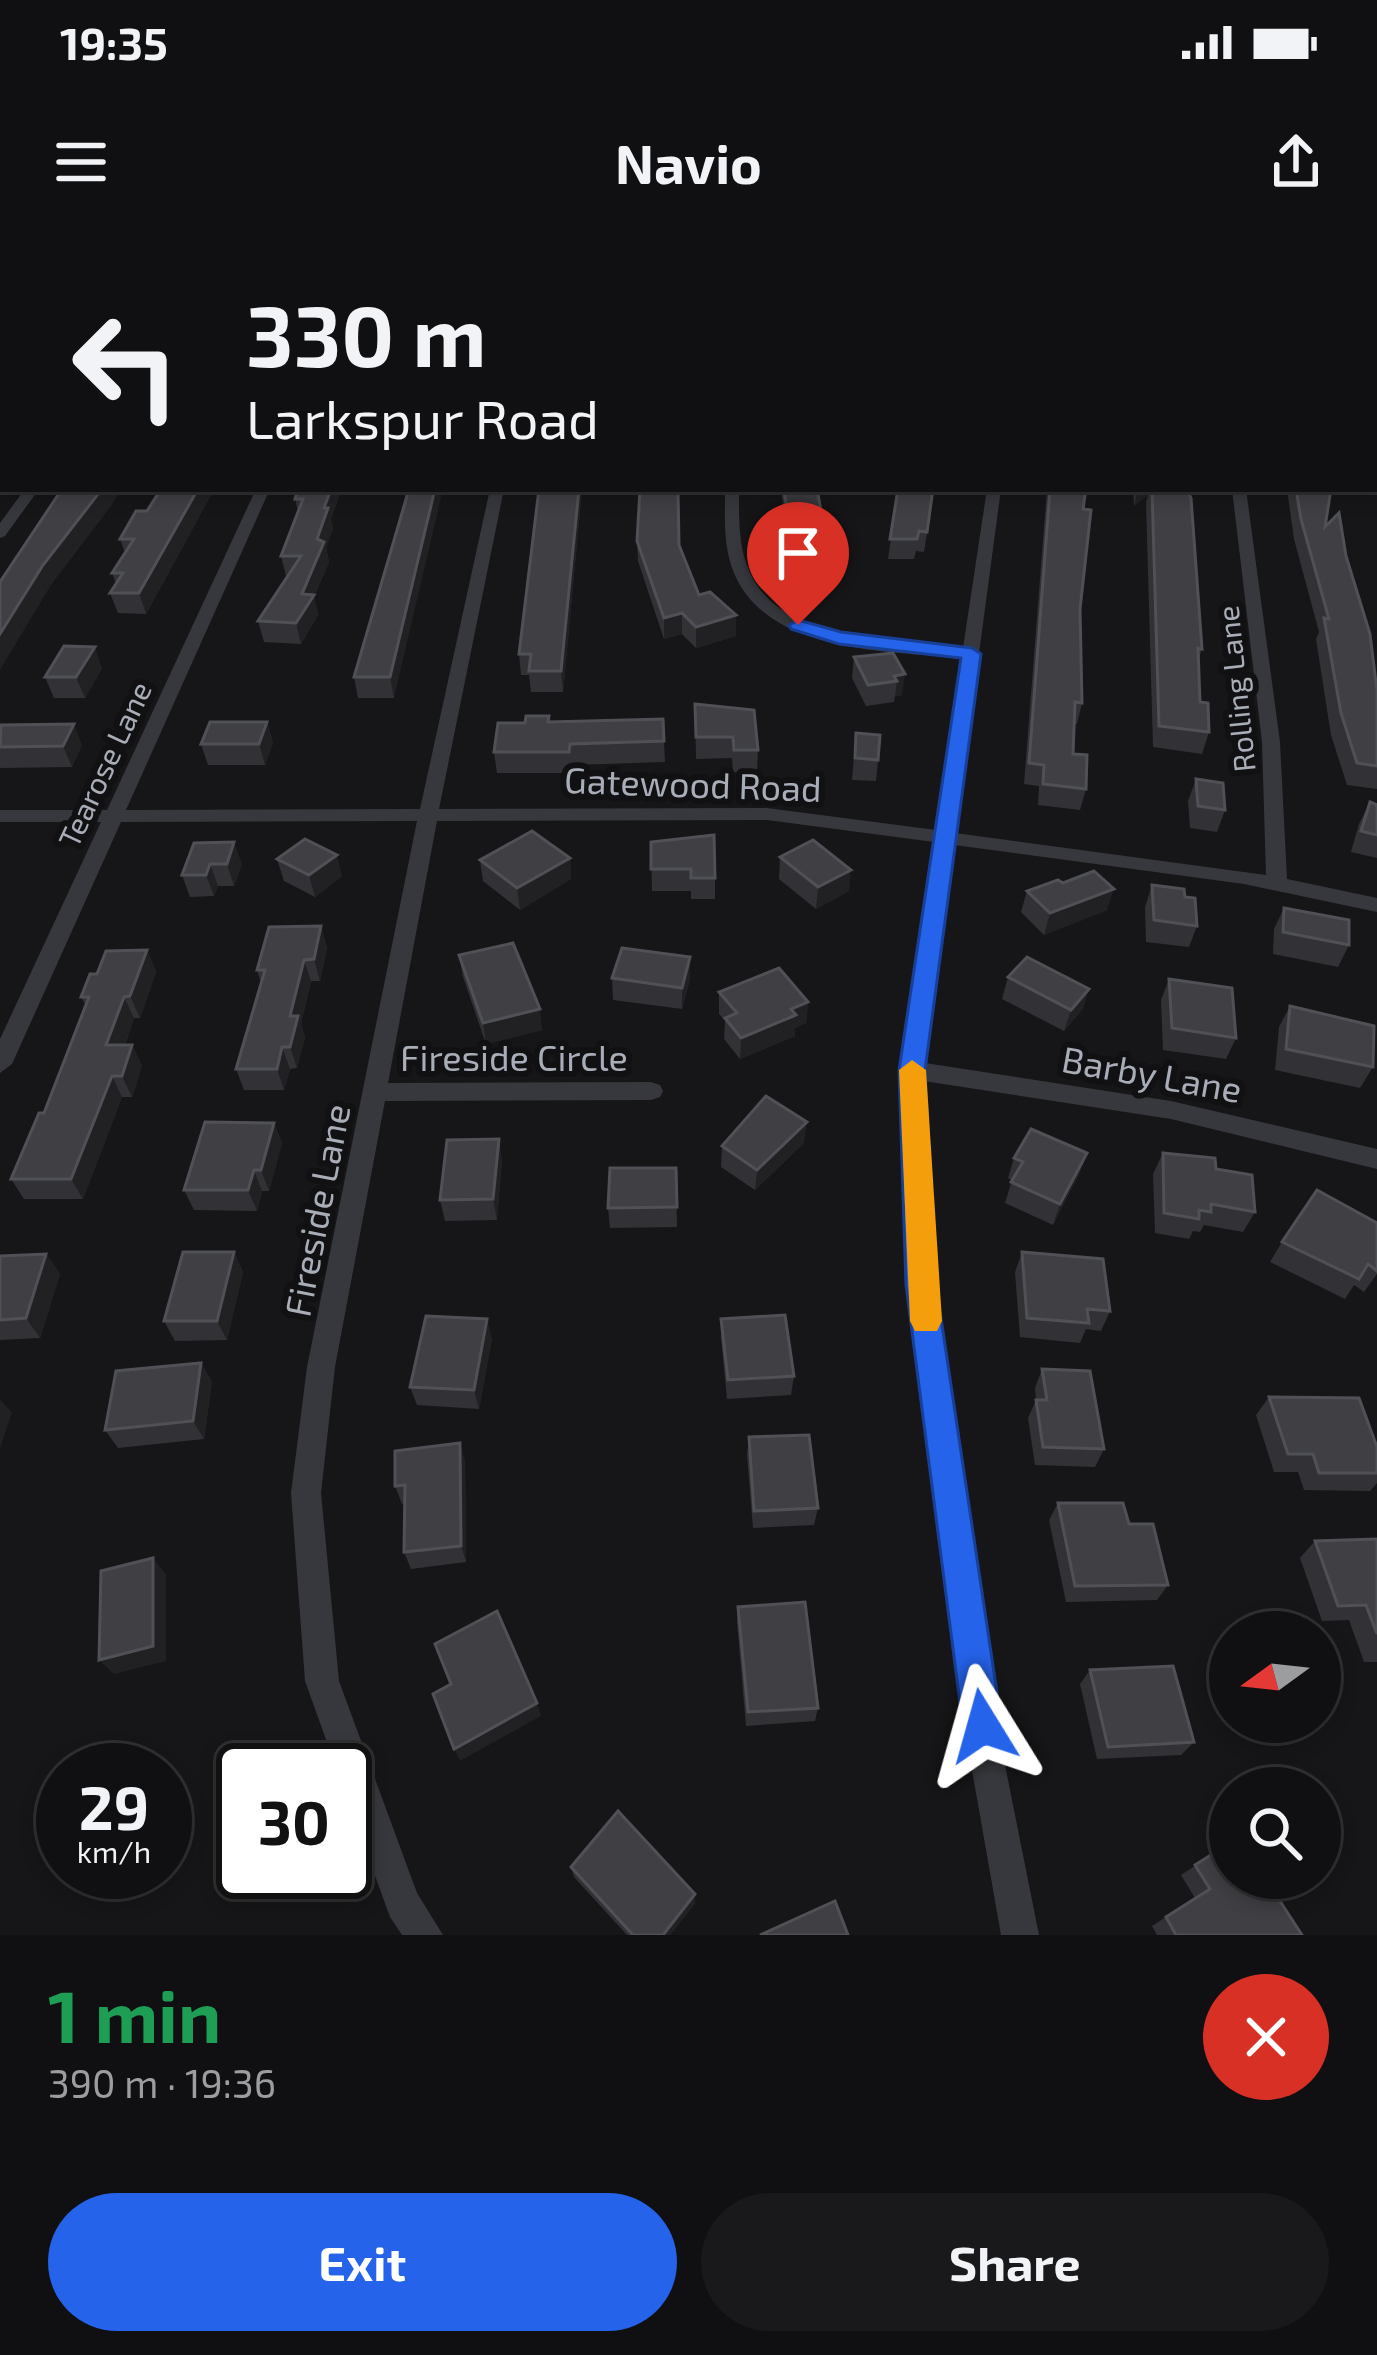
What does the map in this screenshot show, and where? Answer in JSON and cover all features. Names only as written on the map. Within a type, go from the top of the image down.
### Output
[{"type":"street","points":[[0,533],[30,492]]},
{"type":"street","name":"Tearose Lane","points":[[0,1064],[262,492]]},
{"type":"street","name":"Fireside Lane","points":[[424,1935],[403,1904],[322,1681],[311,1596],[306,1493],[321,1367],[432,813],[460,649],[496,492]]},
{"type":"street","points":[[731,492],[744,578],[777,612],[839,638],[972,654]]},
{"type":"street","points":[[994,492],[950,836],[912,1070],[921,1285],[989,1770],[1020,1935]]},
{"type":"street","name":"Rolling Lane","points":[[1239,492],[1271,742],[1277,884]]},
{"type":"street","name":"Gatewood Road","points":[[0,816],[767,814],[1277,884],[1377,905]]},
{"type":"street","name":"Barby Lane","points":[[912,1070],[1171,1110],[1377,1160]]},
{"type":"street","name":"Fireside Circle","points":[[377,1092],[651,1091]]},
{"type":"building","points":[[60,492],[100,492],[43,565],[0,634],[0,582]]},
{"type":"building","points":[[159,492],[196,492],[139,593],[110,593],[123,573],[112,573],[134,539],[120,539],[136,511],[147,511]]},
{"type":"building","points":[[297,492],[330,492],[317,539],[324,542],[302,594],[314,595],[296,623],[258,621],[301,556],[281,556],[303,499],[295,499]]},
{"type":"building","points":[[408,492],[434,492],[390,677],[354,677]]},
{"type":"building","points":[[539,492],[579,492],[561,671],[529,671],[531,654],[519,654]]},
{"type":"building","points":[[640,492],[678,492],[679,545],[699,595],[710,592],[736,615],[696,627],[682,613],[664,618],[637,541]]},
{"type":"building","points":[[784,492],[818,492],[825,532],[789,528]]},
{"type":"building","points":[[898,492],[933,492],[927,532],[919,531],[917,539],[890,539]]},
{"type":"building","points":[[1050,492],[1086,492],[1083,509],[1091,510],[1080,609],[1082,703],[1075,702],[1073,754],[1087,755],[1086,789],[1043,784],[1044,765],[1029,763]]},
{"type":"building","points":[[1152,492],[1188,492],[1202,649],[1198,648],[1200,702],[1208,703],[1209,732],[1159,726]]},
{"type":"building","points":[[1296,492],[1331,492],[1325,527],[1339,513],[1346,556],[1370,634],[1377,691],[1377,766],[1357,763],[1341,713],[1324,618],[1329,619]]},
{"type":"building","points":[[64,646],[95,647],[76,677],[45,677]]},
{"type":"building","points":[[893,653],[905,674],[894,676],[897,681],[868,685],[854,657]]},
{"type":"building","points":[[695,704],[754,710],[758,750],[734,750],[733,737],[696,737]]},
{"type":"building","points":[[526,716],[549,716],[548,722],[663,719],[664,741],[570,744],[569,752],[494,752],[498,723],[525,723]]},
{"type":"building","points":[[210,722],[267,722],[259,744],[201,744]]},
{"type":"building","points":[[74,724],[63,746],[0,747],[1,725]]},
{"type":"building","points":[[856,733],[880,735],[878,760],[855,758]]},
{"type":"building","points":[[1196,779],[1223,783],[1225,810],[1198,806]]},
{"type":"building","points":[[1370,802],[1377,805],[1377,835],[1361,831]]},
{"type":"building","points":[[532,831],[570,858],[517,888],[480,860]]},
{"type":"building","points":[[714,835],[715,878],[691,878],[691,869],[651,869],[651,842]]},
{"type":"building","points":[[305,839],[337,855],[309,875],[277,859]]},
{"type":"building","points":[[813,840],[851,870],[818,887],[780,857]]},
{"type":"building","points":[[234,842],[227,864],[210,864],[206,875],[182,875],[194,843]]},
{"type":"building","points":[[1094,871],[1114,889],[1050,913],[1027,891],[1058,880],[1063,883]]},
{"type":"building","points":[[1152,885],[1184,889],[1185,897],[1195,898],[1197,926],[1154,920]]},
{"type":"building","points":[[1284,908],[1349,920],[1349,945],[1283,932]]},
{"type":"building","points":[[321,926],[314,959],[304,960],[290,1016],[298,1016],[290,1047],[282,1047],[277,1069],[236,1069],[265,970],[257,970],[269,927]]},
{"type":"building","points":[[513,943],[540,1009],[483,1023],[459,955]]},
{"type":"building","points":[[622,948],[690,957],[682,988],[612,978]]},
{"type":"building","points":[[147,950],[106,1045],[132,1045],[122,1076],[112,1076],[71,1179],[11,1179],[39,1113],[44,1113],[89,997],[81,997],[90,974],[97,974],[106,951]]},
{"type":"building","points":[[1027,957],[1089,989],[1071,1010],[1008,977]]},
{"type":"building","points":[[779,968],[808,1002],[791,1009],[796,1015],[741,1038],[725,1018],[737,1013],[719,992]]},
{"type":"building","points":[[1169,979],[1232,988],[1236,1038],[1172,1028]]},
{"type":"building","points":[[1290,1006],[1374,1026],[1373,1067],[1286,1049]]},
{"type":"building","points":[[766,1096],[807,1122],[757,1170],[722,1146]]},
{"type":"building","points":[[205,1122],[274,1123],[261,1170],[254,1170],[248,1190],[184,1190]]},
{"type":"building","points":[[1031,1129],[1087,1153],[1060,1204],[1011,1182],[1023,1162],[1014,1158]]},
{"type":"building","points":[[499,1139],[493,1199],[440,1200],[447,1140]]},
{"type":"building","points":[[1163,1153],[1215,1158],[1216,1169],[1252,1175],[1255,1212],[1211,1204],[1211,1212],[1199,1210],[1199,1219],[1164,1213]]},
{"type":"building","points":[[610,1168],[676,1168],[677,1207],[608,1208]]},
{"type":"building","points":[[1317,1190],[1377,1223],[1377,1271],[1368,1264],[1359,1279],[1282,1242]]},
{"type":"building","points":[[183,1252],[234,1252],[217,1321],[164,1321]]},
{"type":"building","points":[[1022,1252],[1103,1259],[1110,1311],[1087,1309],[1089,1323],[1027,1318]]},
{"type":"building","points":[[46,1254],[26,1318],[0,1320],[0,1256]]},
{"type":"building","points":[[785,1315],[794,1376],[728,1380],[721,1319]]},
{"type":"building","points":[[426,1316],[487,1319],[474,1390],[410,1387]]},
{"type":"building","points":[[201,1363],[193,1421],[105,1430],[116,1371]]},
{"type":"building","points":[[1042,1369],[1090,1371],[1104,1449],[1043,1447],[1036,1400],[1047,1400]]},
{"type":"building","points":[[1269,1397],[1359,1398],[1377,1447],[1377,1473],[1319,1473],[1313,1454],[1288,1454]]},
{"type":"building","points":[[809,1435],[818,1508],[754,1511],[749,1437]]},
{"type":"building","points":[[460,1443],[461,1546],[404,1552],[405,1485],[395,1486],[395,1451]]},
{"type":"building","points":[[1058,1503],[1123,1503],[1129,1524],[1153,1524],[1168,1585],[1075,1586]]},
{"type":"building","points":[[1377,1539],[1377,1634],[1366,1605],[1338,1606],[1315,1541]]},
{"type":"building","points":[[153,1558],[153,1646],[99,1660],[101,1571]]},
{"type":"building","points":[[805,1602],[818,1708],[748,1712],[738,1607]]},
{"type":"building","points":[[497,1611],[537,1703],[454,1749],[433,1694],[451,1684],[435,1644]]},
{"type":"building","points":[[1173,1666],[1194,1742],[1108,1747],[1090,1670]]},
{"type":"building","points":[[618,1811],[695,1894],[663,1935],[633,1935],[571,1867]]},
{"type":"building","points":[[1209,1856],[1209,1887],[1195,1865]]},
{"type":"building","points":[[1209,1890],[1209,1899],[1279,1899],[1302,1935],[1176,1935],[1166,1917]]},
{"type":"building","points":[[835,1901],[848,1935],[760,1935]]},
{"type":"slow traffic","points":[[912,1070],[926,1321]]},
{"type":"route","points":[[798,625],[839,638],[972,654],[950,836],[912,1070],[921,1285],[983,1726]]}]
